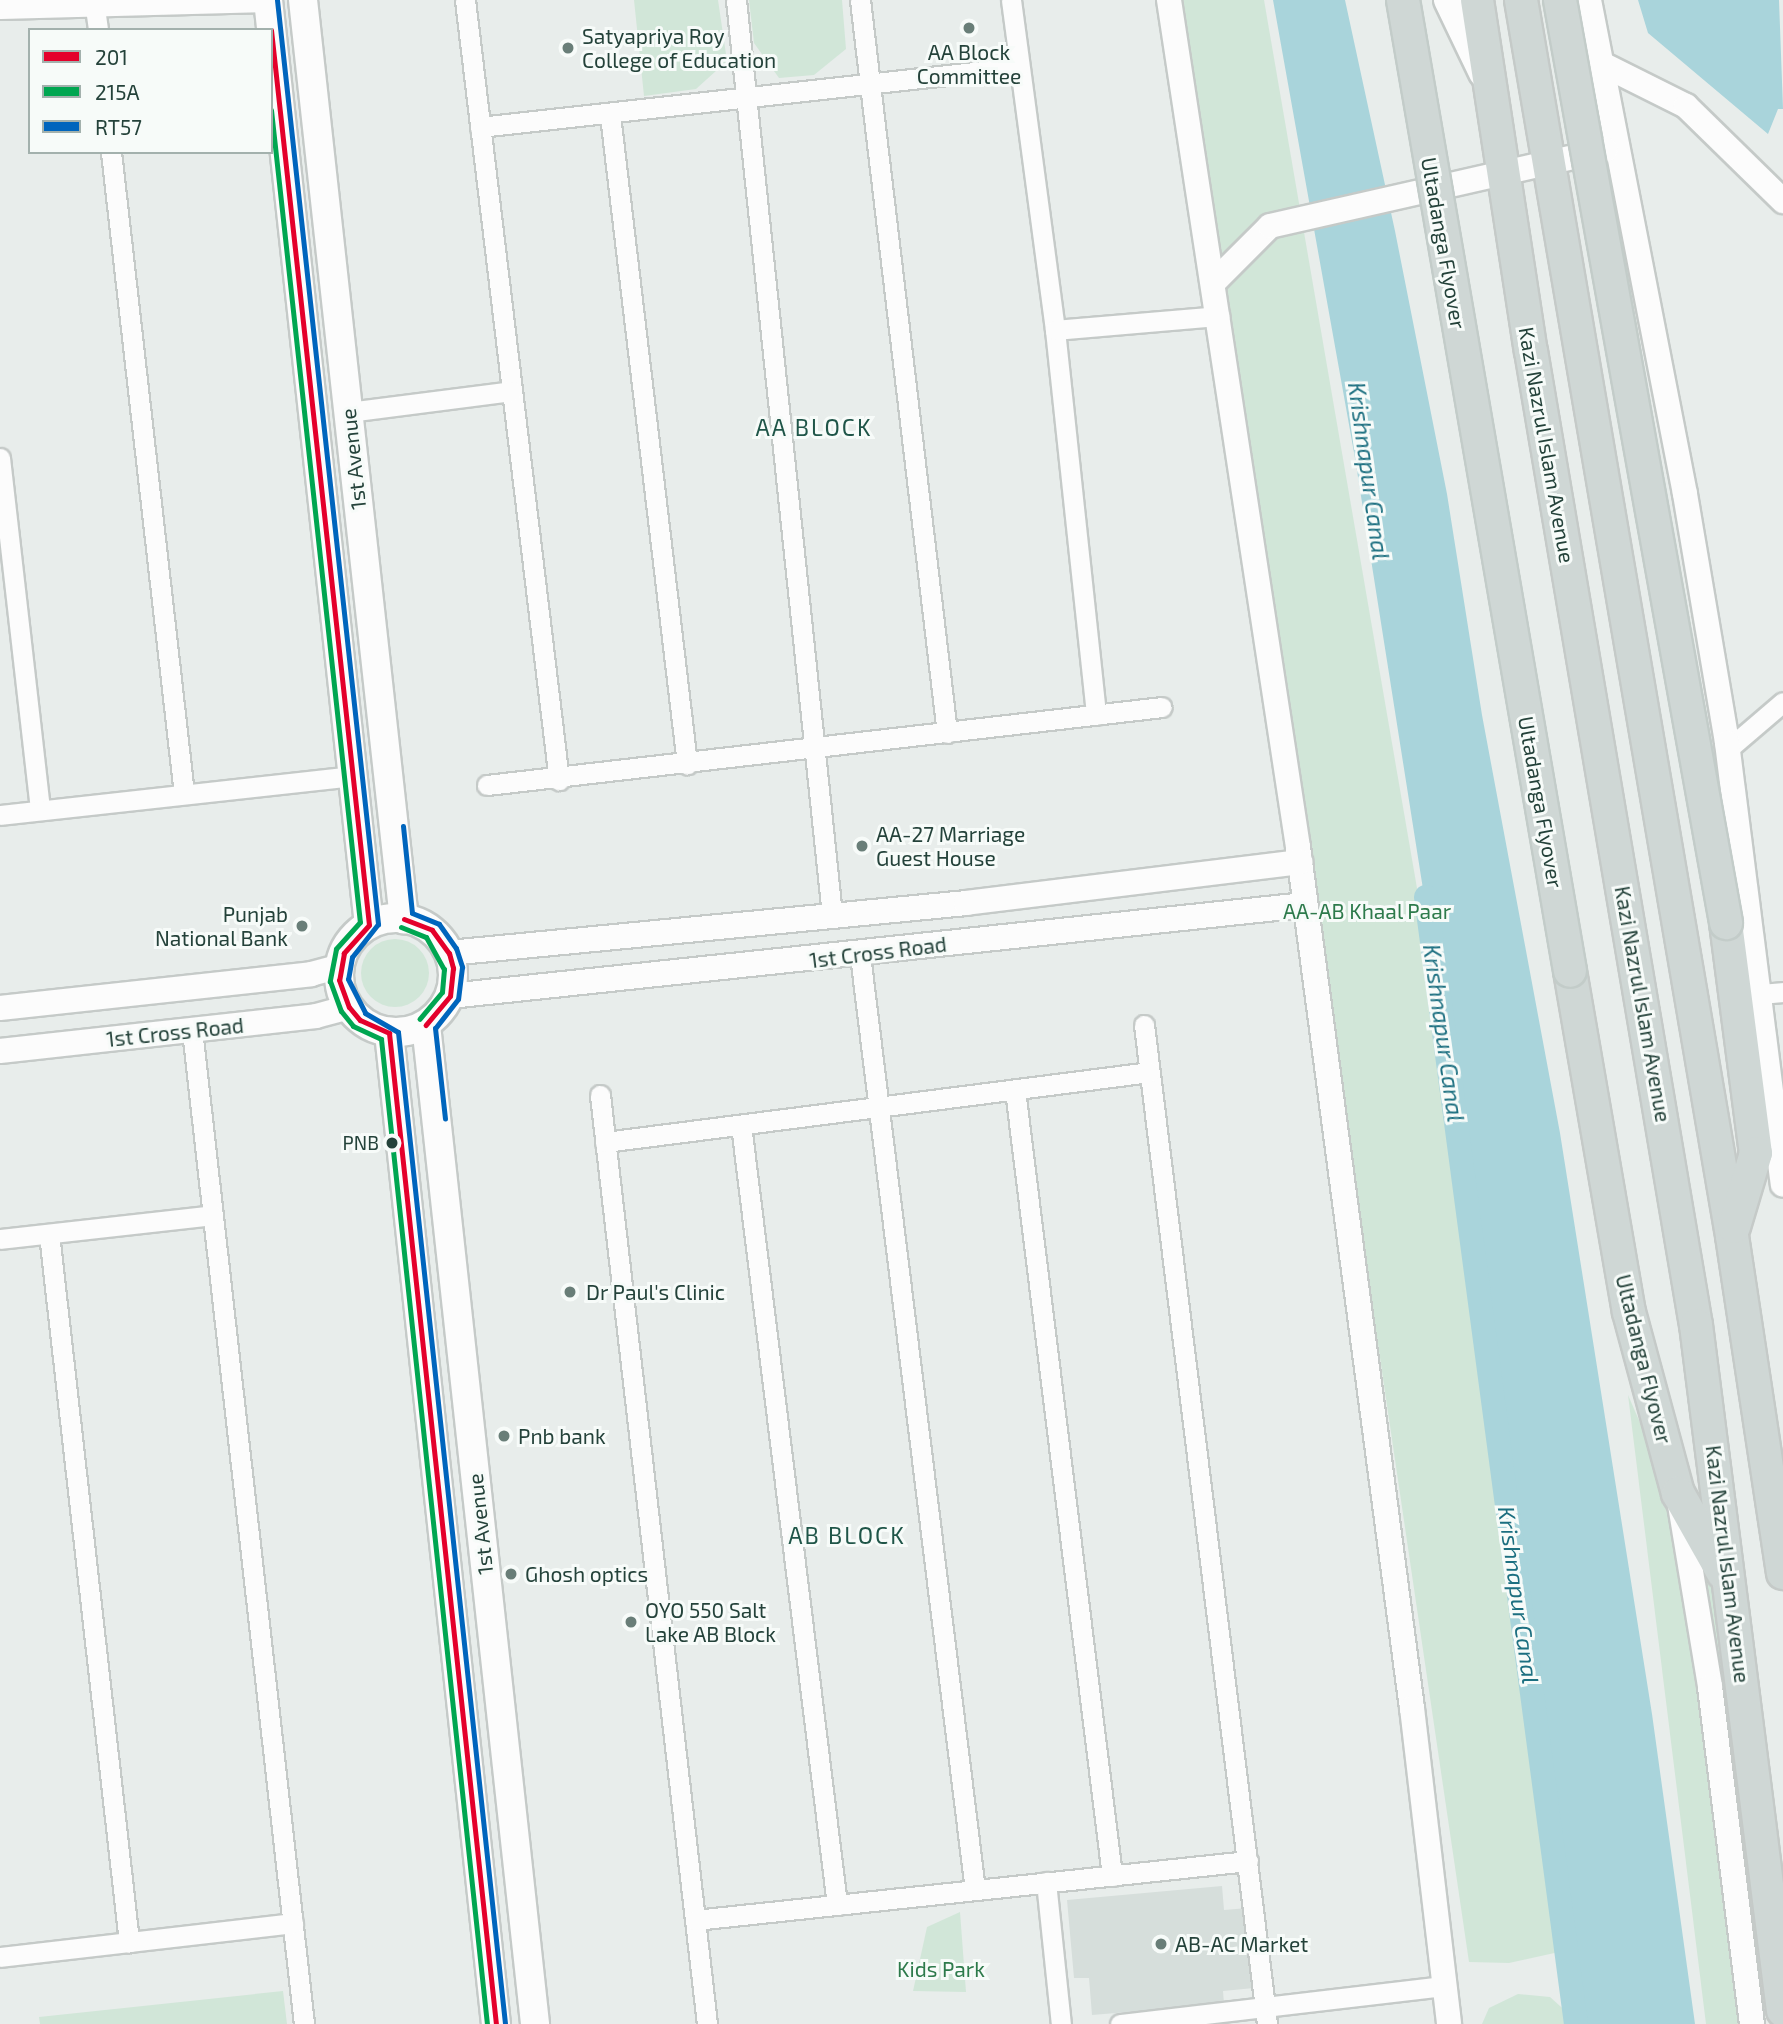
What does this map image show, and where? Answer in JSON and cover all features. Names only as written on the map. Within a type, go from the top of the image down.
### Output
[{"type":"main road","name":"1st Avenue","points":[[303,0],[404,919]]},
{"type":"main road","name":"Ultadanga Flyover","points":[[1403,0],[1629,1312],[1678,1493],[1731,1588]]},
{"type":"main road","points":[[1448,0],[1491,88]]},
{"type":"main road","name":"Kazi Nazrul Islam Avenue","points":[[1477,0],[1503,172],[1686,1258],[1731,1588],[1783,2011]]},
{"type":"main road","points":[[1521,0],[1732,1236],[1783,1573]]},
{"type":"main road","points":[[1560,0],[1726,923],[1756,1153],[1732,1236]]},
{"type":"main road","points":[[268,1],[271,28]]},
{"type":"main road","points":[[273,47],[369,925]]},
{"type":"main road","points":[[335,618],[371,615]]},
{"type":"main road","points":[[404,919],[432,930],[449,953],[453,968],[450,996],[426,1025],[389,1032],[360,1020],[349,1007],[341,987],[340,966],[350,942],[369,925],[404,919]]},
{"type":"main road","name":"1st Avenue","points":[[426,1025],[535,2024]]},
{"type":"main road","name":"1st Avenue","points":[[389,1032],[496,2024]]},
{"type":"main road","points":[[431,1415],[468,1410]]},
{"type":"main road","points":[[487,1941],[526,1938]]},
{"type":"street","points":[[465,0],[559,780]]},
{"type":"street","points":[[736,0],[832,915]]},
{"type":"street","points":[[860,0],[947,733]]},
{"type":"street","points":[[1012,0],[1055,330],[1096,715]]},
{"type":"street","points":[[1169,0],[1214,282],[1306,905],[1412,1708],[1449,2024]]},
{"type":"street","points":[[1589,0],[1685,494],[1772,993],[1783,1184]]},
{"type":"street","points":[[0,9],[268,1]]},
{"type":"street","points":[[95,8],[97,28]]},
{"type":"street","points":[[1602,64],[1686,106],[1783,201]]},
{"type":"street","points":[[480,127],[610,115],[1019,67]]},
{"type":"street","points":[[610,115],[687,764]]},
{"type":"street","points":[[1214,282],[1270,226],[1619,147]]},
{"type":"street","points":[[111,154],[184,794]]},
{"type":"street","points":[[1055,330],[1219,316]]},
{"type":"street","points":[[348,412],[512,391]]},
{"type":"street","points":[[0,458],[40,810]]},
{"type":"street","points":[[1728,749],[1783,702]]},
{"type":"street","points":[[486,785],[559,780],[1162,706]]},
{"type":"street","points":[[0,815],[352,776]]},
{"type":"street","points":[[449,953],[966,903],[1300,862]]},
{"type":"street","points":[[966,903],[970,941]]},
{"type":"street","name":"1st Cross Road","points":[[450,996],[860,955],[1306,905]]},
{"type":"street","points":[[860,955],[975,1890]]},
{"type":"street","name":"1st Cross Road","points":[[0,1008],[311,974],[340,966]]},
{"type":"street","name":"1st Cross Road","points":[[0,1051],[316,1016],[349,1007]]},
{"type":"street","points":[[1144,1025],[1267,2016]]},
{"type":"street","points":[[192,1030],[304,2024]]},
{"type":"street","points":[[605,1142],[1150,1072]]},
{"type":"street","points":[[1015,1090],[1112,1875]]},
{"type":"street","points":[[600,1095],[707,2024]]},
{"type":"street","points":[[741,1125],[837,1905]]},
{"type":"street","points":[[0,1239],[213,1214]]},
{"type":"street","points":[[49,1234],[129,1942]]},
{"type":"street","name":"Kazi Nazrul Islam Avenue","points":[[1678,1493],[1710,1687],[1752,2024]]},
{"type":"street","points":[[695,1920],[1248,1861]]},
{"type":"street","points":[[1045,1882],[1061,2024]]},
{"type":"street","points":[[0,1957],[293,1923]]},
{"type":"street","points":[[1120,2024],[1267,2016],[1445,1986]]},
{"type":"shaded area","name":"AB-AC Market","points":[[1222,1886],[1224,1910],[1248,1908],[1254,1988],[1223,1991],[1224,2004],[1092,2015],[1089,1978],[1074,1978],[1067,1900]]},
{"type":"green space","points":[[634,0],[718,0],[727,61],[696,89],[644,96]]},
{"type":"green space","points":[[749,0],[842,0],[846,49],[814,75],[779,78],[754,43]]},
{"type":"green space","name":"AA-AB Khaal Paar","points":[[1180,0],[1264,0],[1418,894],[1566,1938],[1559,1952],[1509,1963],[1469,1962]]},
{"type":"green space","points":[[395,939],[408,942],[419,949],[426,960],[429,973],[426,986],[419,997],[408,1004],[395,1007],[382,1004],[371,997],[364,986],[361,973],[364,960],[371,949],[382,942]]},
{"type":"green space","points":[[1628,1395],[1715,1595],[1762,2024],[1706,2024]]},
{"type":"green space","name":"Kids Park","points":[[960,1912],[966,1992],[913,1991],[927,1927]]},
{"type":"green space","points":[[283,1991],[287,2024],[40,2024],[39,2017]]},
{"type":"green space","points":[[1518,1994],[1550,1997],[1570,2015],[1571,2024],[1482,2024],[1489,2008]]},
{"type":"water","points":[[1273,0],[1345,0],[1395,231],[1447,494],[1482,715],[1560,1133],[1652,1714],[1695,2024],[1585,2024],[1518,1567],[1470,1187],[1355,458]]},
{"type":"water","points":[[1638,0],[1779,0],[1783,109],[1778,109],[1768,134],[1648,33]]},
{"type":"waterway","name":"Krishnapur Canal","points":[[1426,897],[1576,2024]]},
{"type":"transit line","name":"RT57","points":[[277,0],[378,924],[352,957],[348,979],[365,1013],[398,1032],[505,2023]]},
{"type":"transit line","name":"201","points":[[273,48],[369,925],[344,953],[339,980],[349,1007],[360,1020],[389,1033],[496,2024]]},
{"type":"transit line","name":"215A","points":[[273,128],[360,922],[336,949],[330,981],[341,1011],[353,1026],[381,1039],[487,2024]]},
{"type":"transit line","name":"RT57","points":[[403,826],[412,913],[439,924],[456,948],[462,967],[458,999],[435,1028],[445,1118]]},
{"type":"transit line","name":"201","points":[[404,919],[432,930],[449,953],[453,968],[450,996],[426,1025]]},
{"type":"transit line","name":"215A","points":[[401,927],[426,937],[444,969],[442,992],[419,1019]]},
{"type":"place","name":"AA Block Committee","points":[[969,28]]},
{"type":"place","name":"Satyapriya Roy College of Education","points":[[568,48]]},
{"type":"place","name":"AA-27 Marriage Guest House","points":[[862,846]]},
{"type":"place","name":"Punjab National Bank","points":[[302,926]]},
{"type":"place","name":"PNB","points":[[392,1143]]},
{"type":"place","name":"Dr Paul's Clinic","points":[[570,1292]]},
{"type":"place","name":"Pnb bank","points":[[504,1436]]},
{"type":"place","name":"Ghosh optics","points":[[511,1574]]},
{"type":"place","name":"OYO 550 Salt Lake AB Block","points":[[631,1622]]},
{"type":"place","name":"AB-AC Market","points":[[1161,1944]]},
{"type":"district","name":"AA BLOCK","points":[[814,427]]},
{"type":"district","name":"AB BLOCK","points":[[847,1535]]}]
